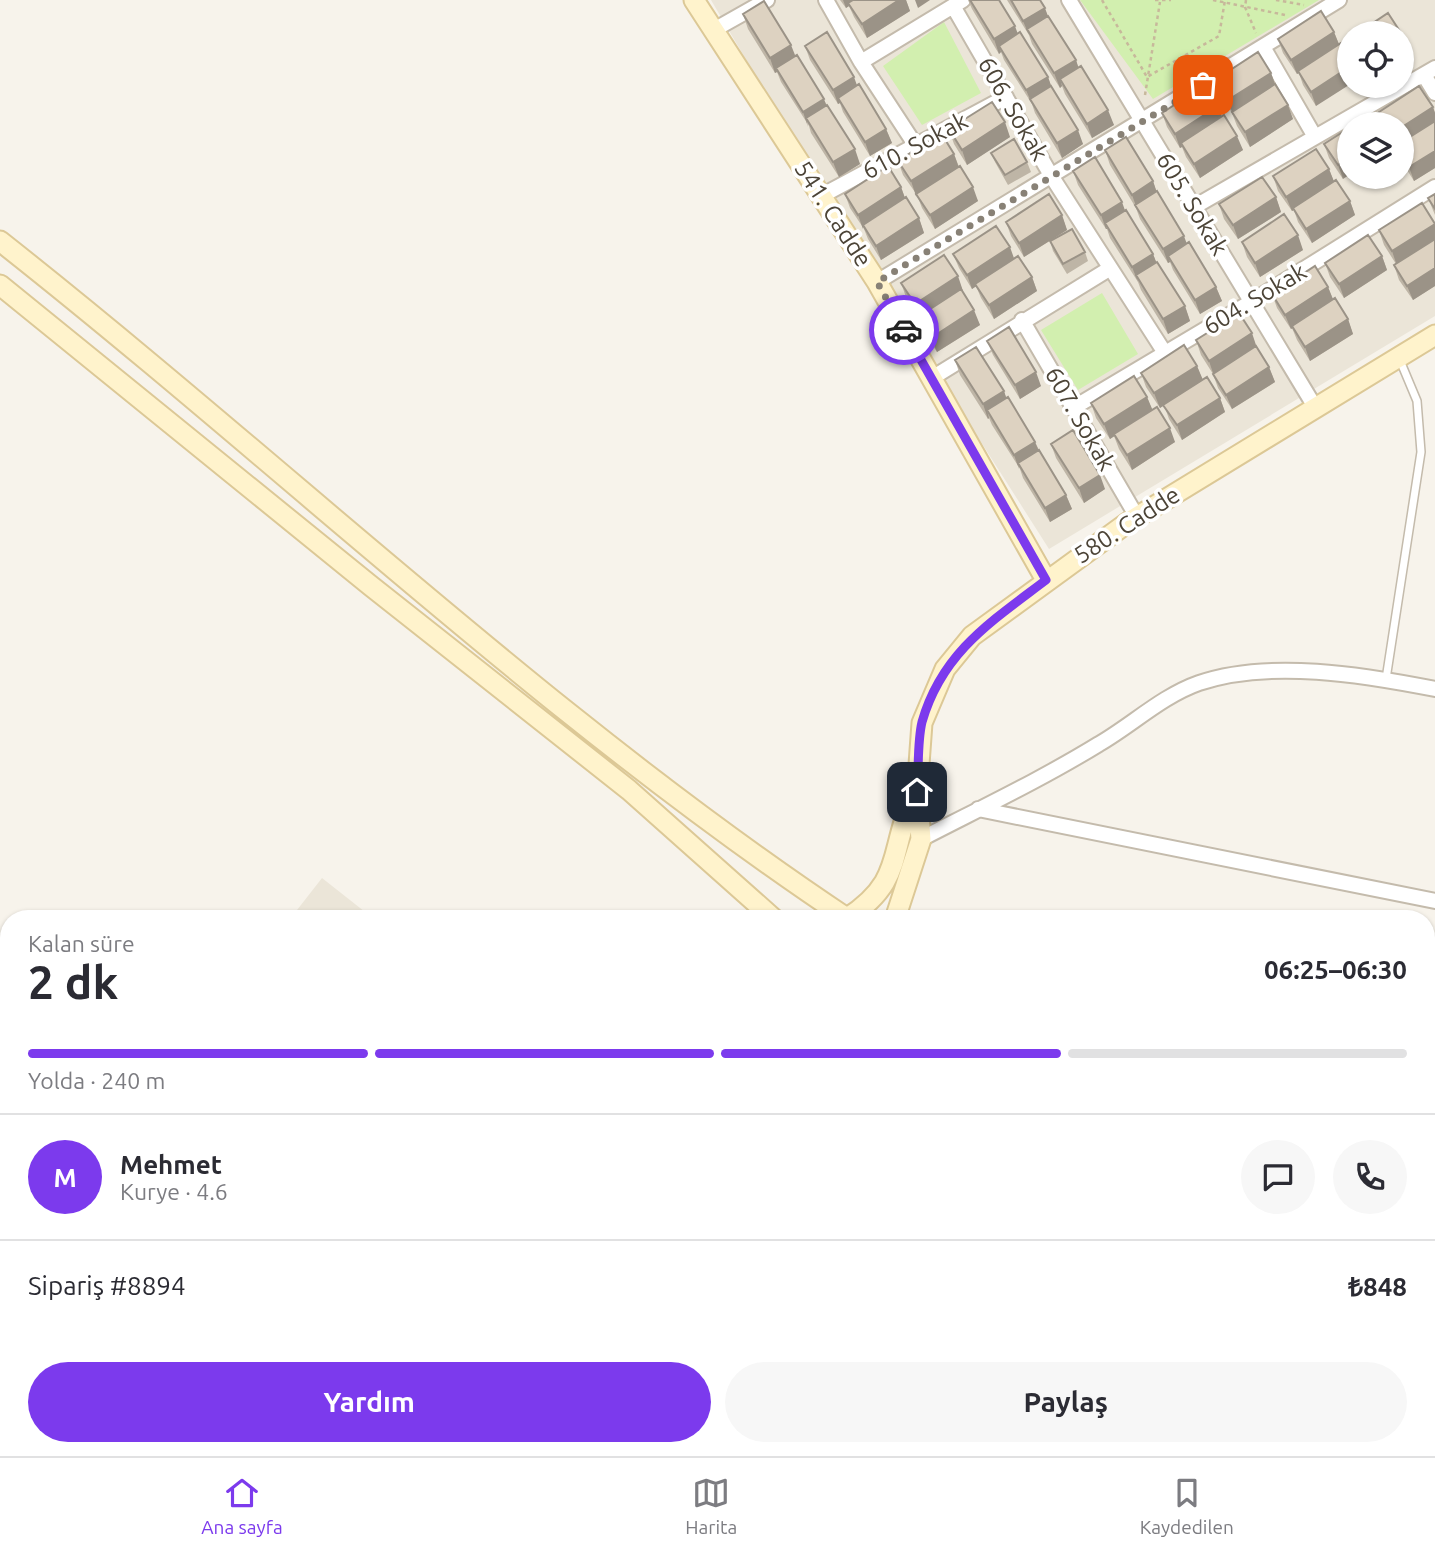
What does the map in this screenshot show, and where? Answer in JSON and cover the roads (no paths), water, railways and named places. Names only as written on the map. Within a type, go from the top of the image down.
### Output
[{"type":"main road","name":"541. Cadde","points":[[694,0],[877,282],[1046,580]]},
{"type":"main road","points":[[0,241],[99,319],[576,716],[779,874],[833,910]]},
{"type":"main road","points":[[0,285],[382,595],[629,790],[764,910]]},
{"type":"main road","name":"580. Cadde","points":[[917,792],[922,723],[945,669],[972,636],[1046,580],[1137,517],[1435,335]]},
{"type":"main road","points":[[859,910],[879,894],[889,878],[903,817],[917,792]]},
{"type":"main road","points":[[901,910],[921,839],[917,792]]},
{"type":"street","points":[[712,31],[767,0]]},
{"type":"street","points":[[826,0],[861,62],[916,146]]},
{"type":"street","name":"605. Sokak","points":[[1069,0],[1315,407]]},
{"type":"street","points":[[877,282],[1339,0]]},
{"type":"street","points":[[861,62],[958,3]]},
{"type":"street","name":"606. Sokak","points":[[958,3],[1006,97],[1052,177],[1109,270],[1165,353]]},
{"type":"street","points":[[1263,47],[1315,137]]},
{"type":"street","points":[[1194,207],[1429,71],[1435,93]]},
{"type":"street","name":"610. Sokak","points":[[823,195],[1006,97]]},
{"type":"street","name":"604. Sokak","points":[[1073,408],[1251,302],[1435,187]]},
{"type":"street","points":[[932,378],[1022,320],[1109,270]]},
{"type":"street","name":"607. Sokak","points":[[1022,320],[1137,517]]},
{"type":"street","points":[[921,839],[1082,755],[1173,695],[1199,683],[1278,672],[1386,679],[1435,689]]},
{"type":"street","points":[[978,809],[1435,901]]},
{"type":"lane","points":[[1386,679],[1422,443],[1417,401],[1399,357]]}]
